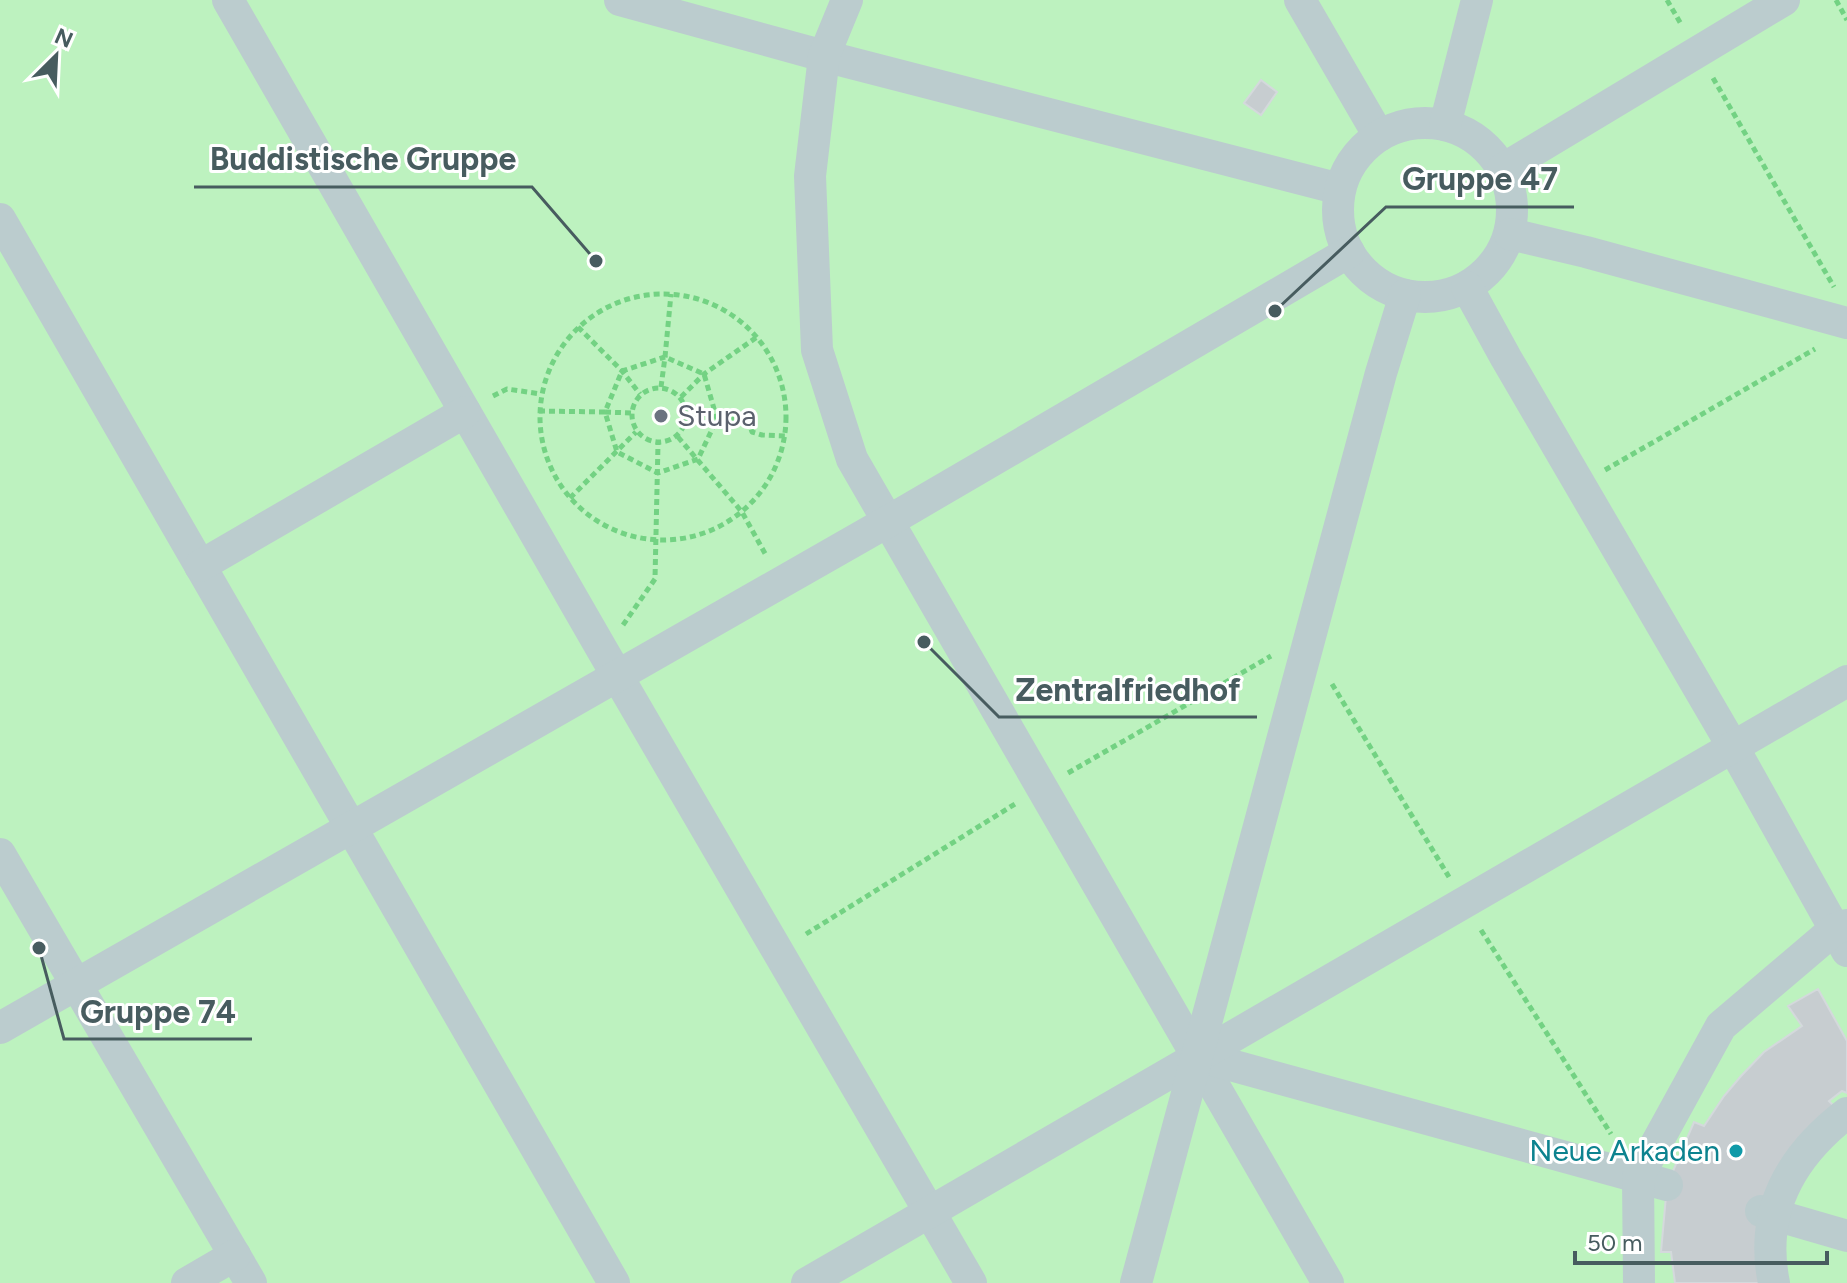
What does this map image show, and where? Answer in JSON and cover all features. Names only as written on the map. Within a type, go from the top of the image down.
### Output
[{"type":"lane","points":[[228,0],[971,1283]]},
{"type":"lane","points":[[620,0],[1340,189]]},
{"type":"lane","points":[[847,0],[824,56],[810,176],[817,350],[852,459],[1328,1283]]},
{"type":"lane","points":[[1300,0],[1379,136]]},
{"type":"lane","points":[[1445,125],[1477,0]]},
{"type":"lane","points":[[1503,169],[1784,0]]},
{"type":"lane","points":[[1410,124],[1445,125],[1478,141],[1503,169],[1513,212],[1510,234],[1500,255],[1486,273],[1467,287],[1447,295],[1405,295],[1373,279],[1359,267],[1349,252],[1339,221],[1340,189],[1355,159],[1379,136],[1410,124]]},
{"type":"lane","points":[[0,219],[614,1283]]},
{"type":"lane","points":[[1510,234],[1843,309]]},
{"type":"lane","points":[[0,1028],[350,828],[610,664],[781,582],[1349,252]]},
{"type":"lane","points":[[1467,287],[1843,935],[1721,1026],[1652,1181],[1639,1283]]},
{"type":"lane","points":[[1136,1283],[1405,295]]},
{"type":"lane","points":[[200,566],[465,412]]},
{"type":"lane","points":[[807,1283],[1847,681]]},
{"type":"lane","points":[[0,854],[251,1283]]},
{"type":"lane","points":[[1198,1056],[1652,1181]]},
{"type":"lane","points":[[1774,1283],[1769,1258],[1767,1213],[1811,1143],[1847,1113]]},
{"type":"lane","points":[[1767,1213],[1847,1236]]},
{"type":"lane","points":[[187,1283],[235,1255]]},
{"type":"path","points":[[1667,0],[1843,309]]},
{"type":"path","points":[[1836,0],[1847,20]]},
{"type":"path","points":[[661,387],[671,294]]},
{"type":"path","points":[[671,294],[703,300],[733,315],[757,337],[776,367],[786,400],[785,436],[777,465],[762,491],[742,512],[716,528],[687,538],[657,540],[624,534],[595,520],[570,498],[552,472],[542,442],[539,411],[549,369],[561,346],[578,327],[606,308],[637,296],[671,294]]},
{"type":"path","points":[[578,327],[622,371],[640,394]]},
{"type":"path","points":[[681,397],[704,374],[757,337]]},
{"type":"path","points":[[1581,483],[1820,346]]},
{"type":"path","points":[[665,357],[704,374],[717,419],[698,459],[658,473],[617,452],[605,412],[622,371],[665,357]]},
{"type":"path","points":[[661,387],[681,397],[688,417],[678,437],[658,444],[636,432],[631,413],[640,394],[661,387]]},
{"type":"path","points":[[465,412],[507,389],[541,394]]},
{"type":"path","points":[[539,411],[631,413]]},
{"type":"path","points":[[688,417],[748,420],[752,432],[785,436]]},
{"type":"path","points":[[570,498],[636,432]]},
{"type":"path","points":[[678,437],[742,512],[781,582]]},
{"type":"path","points":[[610,664],[655,579],[658,444]]},
{"type":"green space","points":[[0,0],[1847,0],[1847,1283],[0,1283]]},
{"type":"building","points":[[1261,80],[1277,92],[1261,115],[1244,103]]},
{"type":"building","name":"Neue Arkaden","points":[[1818,989],[1847,1041],[1847,1093],[1842,1091],[1829,1101],[1834,1106],[1760,1283],[1675,1283],[1671,1252],[1661,1252],[1667,1185],[1694,1122],[1704,1126],[1724,1096],[1764,1052],[1802,1026],[1788,1006]]},
{"type":"place","name":"Buddistische Gruppe","points":[[596,261]]},
{"type":"place","name":"Gruppe 47","points":[[1275,311]]},
{"type":"place","name":"Stupa","points":[[661,416]]},
{"type":"place","name":"Zentralfriedhof","points":[[924,642]]},
{"type":"place","name":"Gruppe 74","points":[[39,948]]},
{"type":"place","name":"Neue Arkaden","points":[[1736,1151]]}]
